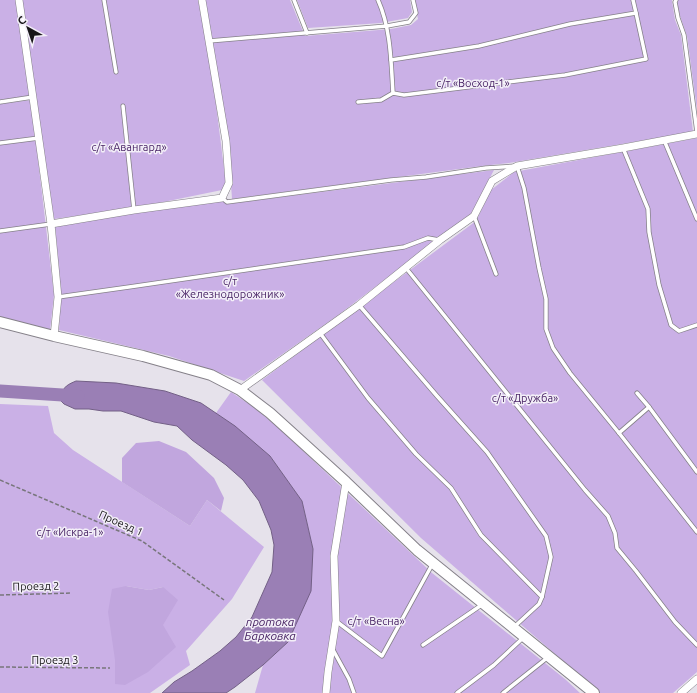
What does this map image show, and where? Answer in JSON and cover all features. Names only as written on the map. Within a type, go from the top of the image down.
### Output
[{"type":"main road","points":[[0,322],[54,336],[144,356],[211,375],[240,390],[270,413],[346,482],[417,550],[594,693]]},
{"type":"street","points":[[19,0],[51,224],[58,297],[54,336]]},
{"type":"street","points":[[51,224],[134,210],[222,198],[229,183],[226,141],[202,0]]},
{"type":"street","points":[[240,390],[359,306],[440,240],[474,216],[492,181],[517,166],[623,148],[697,133]]},
{"type":"street","points":[[326,693],[336,621],[334,556],[346,482]]},
{"type":"street","points":[[681,693],[697,679]]},
{"type":"lane","points":[[104,0],[116,72]]},
{"type":"lane","points":[[294,0],[307,33]]},
{"type":"lane","points":[[378,0],[387,26],[393,93]]},
{"type":"lane","points":[[209,41],[387,26],[409,22],[416,13],[413,0]]},
{"type":"lane","points":[[358,102],[381,100],[393,93],[404,96],[565,75],[646,59],[633,0]]},
{"type":"lane","points":[[676,0],[675,2],[678,18],[684,36],[697,133]]},
{"type":"lane","points":[[391,60],[479,46],[570,24],[636,13]]},
{"type":"lane","points":[[0,102],[32,97]]},
{"type":"lane","points":[[123,106],[134,210]]},
{"type":"lane","points":[[0,143],[38,138]]},
{"type":"lane","points":[[664,140],[697,219]]},
{"type":"lane","points":[[623,148],[648,209],[649,232],[658,277],[671,325],[679,331],[697,325]]},
{"type":"lane","points":[[222,198],[227,202],[486,168],[517,166],[524,188],[538,268],[546,299],[546,329],[553,348],[570,373],[697,532]]},
{"type":"lane","points":[[474,216],[496,274]]},
{"type":"lane","points":[[0,231],[51,224]]},
{"type":"lane","points":[[58,297],[404,247],[428,238],[440,240]]},
{"type":"lane","points":[[406,268],[585,490],[608,516],[615,533],[617,548],[675,622],[697,645]]},
{"type":"lane","points":[[359,306],[487,452],[546,536],[550,557],[542,597],[539,604],[513,628]]},
{"type":"lane","points":[[320,333],[368,398],[416,454],[451,488],[481,535],[542,597]]},
{"type":"lane","points":[[637,393],[697,472]]},
{"type":"lane","points":[[619,433],[649,407]]},
{"type":"lane","points":[[336,621],[382,656],[433,563]]},
{"type":"lane","points":[[423,646],[484,604]]},
{"type":"lane","points":[[457,693],[494,665],[524,637]]},
{"type":"lane","points":[[332,647],[349,679],[354,693]]},
{"type":"lane","points":[[502,693],[548,657]]},
{"type":"path","name":"Проезд 1","points":[[0,480],[142,540],[224,600]]},
{"type":"path","name":"Проезд 2","points":[[0,595],[72,593]]},
{"type":"path","name":"Проезд 3","points":[[0,667],[110,668]]},
{"type":"green space","points":[[0,0],[16,0],[31,96],[0,100]]},
{"type":"green space","name":"с/т «Авангард»","points":[[21,0],[198,0],[212,73],[226,184],[222,190],[139,207],[54,219]]},
{"type":"green space","name":"с/т «Восход-1»","points":[[205,0],[290,0],[305,36],[391,29],[411,25],[418,19],[414,0],[672,0],[675,20],[681,35],[693,132],[509,163],[232,199],[228,141]]},
{"type":"green space","points":[[297,0],[410,0],[412,12],[408,18],[381,23],[308,28]]},
{"type":"green space","points":[[678,0],[697,0],[697,110],[687,36],[680,16],[677,3]]},
{"type":"green space","points":[[31,100],[54,295],[50,331],[0,318],[0,104]]},
{"type":"green space","name":"с/т «Дружба»","points":[[697,138],[697,672],[673,693],[600,693],[421,538],[262,380],[476,221],[491,190],[514,172]]},
{"type":"green space","name":"с/т «Железнодорожник»","points":[[494,170],[471,214],[337,316],[244,381],[169,356],[59,330],[61,294],[55,226],[134,212],[221,200],[227,204]]},
{"type":"green space","name":"с/т «Весна»","points":[[231,392],[255,408],[280,429],[432,573],[565,679],[580,693],[255,693],[263,665],[288,642],[313,549],[302,501],[270,456],[216,413]]},
{"type":"green space","name":"с/т «Искра-1»","points":[[0,404],[48,406],[54,433],[73,450],[190,526],[207,500],[264,547],[232,599],[186,651],[190,665],[150,693],[0,693]],"holes":[[[126,586],[149,590],[163,587],[163,625],[115,684],[115,660]]]},
{"type":"shaded area","points":[[159,441],[186,452],[214,478],[224,498],[221,511],[207,500],[190,526],[122,482],[122,458],[136,443]]},
{"type":"shaded area","points":[[126,586],[149,590],[163,587],[178,600],[163,625],[176,647],[148,672],[125,685],[115,684],[115,660],[108,612],[112,589]]},
{"type":"water","name":"протока Барковка","points":[[76,381],[116,383],[165,391],[201,403],[235,426],[270,456],[302,501],[313,549],[311,591],[288,642],[263,665],[226,693],[162,693],[174,682],[220,651],[236,637],[252,617],[272,572],[274,545],[271,530],[259,501],[243,480],[226,465],[192,440],[177,426],[154,422],[121,411],[75,409],[64,404],[60,400],[63,390],[66,386]]},
{"type":"waterway","points":[[0,391],[78,396]]}]
